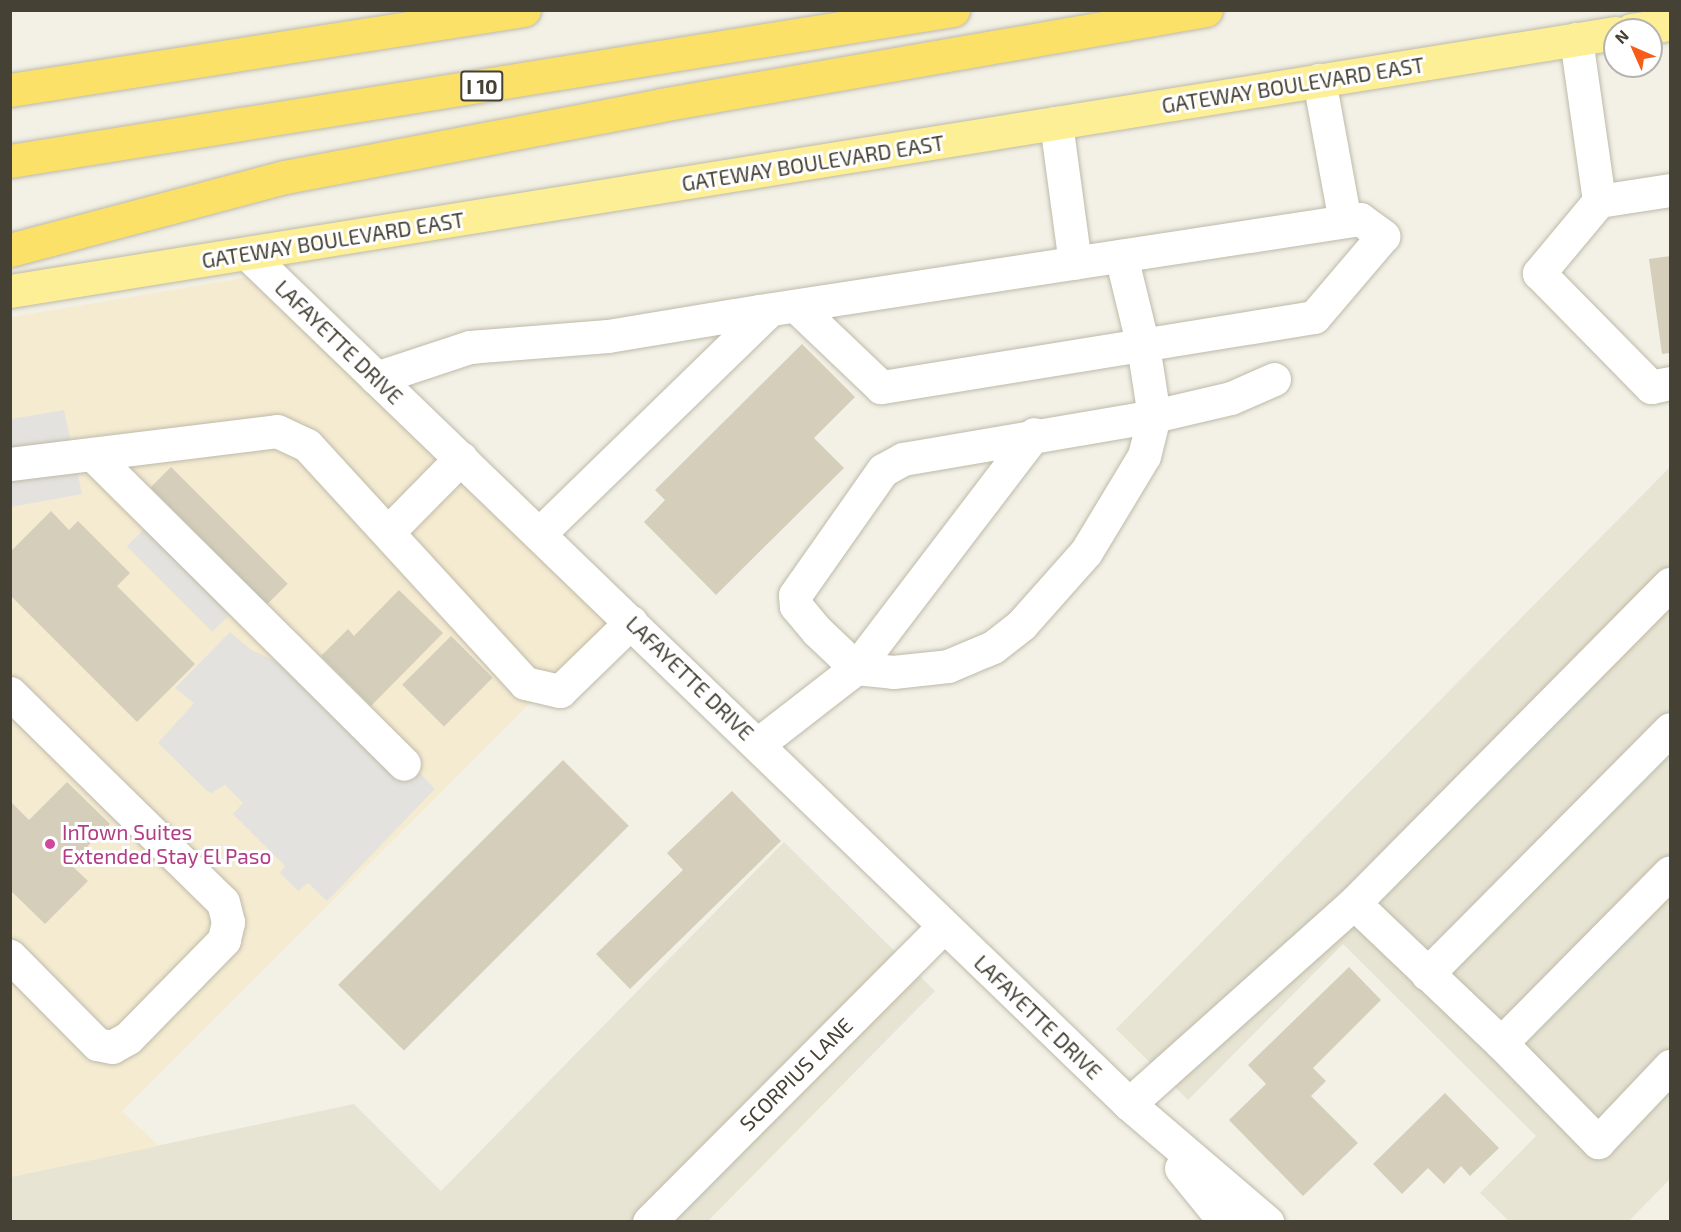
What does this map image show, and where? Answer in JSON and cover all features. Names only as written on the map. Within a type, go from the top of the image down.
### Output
[{"type":"highway","points":[[10,90],[524,10]]},
{"type":"highway","name":"I 10","points":[[10,161],[953,10]]},
{"type":"highway","points":[[10,250],[285,177],[672,103],[1206,10]]},
{"type":"main road","name":"GATEWAY BOULEVARD EAST","points":[[10,291],[1603,35]]},
{"type":"street","points":[[1576,39],[1599,201]]},
{"type":"street","points":[[1319,80],[1345,221]]},
{"type":"street","points":[[1056,123],[1075,263]]},
{"type":"street","points":[[1671,190],[1599,201],[1539,273],[1651,387],[1671,383]]},
{"type":"street","points":[[376,378],[470,347],[608,336],[1345,221],[1360,219],[1383,236],[1314,317],[881,387],[782,309]]},
{"type":"street","name":"LAFAYETTE DRIVE","points":[[248,254],[1129,1104],[1267,1221]]},
{"type":"street","points":[[1121,256],[1143,346],[1154,416],[1144,456],[1119,502],[1086,552],[1022,624],[993,647],[948,666],[894,672],[856,668],[817,631],[796,606],[795,595],[883,470],[903,459],[1034,434],[1154,416],[1231,398],[1274,379]]},
{"type":"street","points":[[539,534],[782,309]]},
{"type":"street","points":[[10,464],[277,431],[307,445],[525,683],[560,691],[631,622]]},
{"type":"street","points":[[758,744],[856,668],[1034,434]]},
{"type":"street","points":[[93,455],[404,764]]},
{"type":"street","points":[[388,532],[461,458]]},
{"type":"street","points":[[1129,1104],[1354,903],[1671,584]]},
{"type":"street","points":[[10,693],[223,902],[228,922],[224,940],[128,1038],[112,1047],[97,1044],[10,956]]},
{"type":"street","points":[[1427,974],[1671,729]]},
{"type":"street","points":[[1501,1043],[1671,872]]},
{"type":"street","points":[[1354,903],[1501,1043],[1598,1142],[1671,1066]]},
{"type":"street","name":"SCORPIUS LANE","points":[[649,1221],[944,926]]},
{"type":"street","name":"LAFAYETTE DRIVE","points":[[1129,1104],[1225,1221]]},
{"type":"shaded area","points":[[249,277],[614,619],[122,1111],[159,1146],[11,1177],[11,317]]},
{"type":"shaded area","points":[[64,410],[82,494],[11,507],[11,419]]},
{"type":"shaded area","points":[[1670,467],[1670,1179],[1629,1221],[1509,1221],[1480,1193],[1536,1136],[1343,944],[1188,1100],[1116,1029]]},
{"type":"shaded area","points":[[153,520],[239,606],[212,632],[127,546]]},
{"type":"shaded area","points":[[230,632],[250,649],[279,663],[381,763],[419,772],[435,789],[327,901],[308,883],[298,891],[280,873],[285,866],[233,814],[243,803],[225,785],[212,793],[207,791],[158,743],[194,703],[175,688]]},
{"type":"shaded area","points":[[784,842],[935,991],[708,1221],[11,1221],[10,1177],[354,1104],[441,1191]]},
{"type":"building","points":[[1670,256],[1670,353],[1662,354],[1649,259]]},
{"type":"building","points":[[802,344],[855,397],[814,438],[844,468],[716,595],[644,522],[665,500],[655,490]]},
{"type":"building","points":[[171,467],[288,584],[267,604],[150,488]]},
{"type":"building","points":[[51,511],[69,530],[78,521],[130,573],[117,586],[195,664],[137,722],[10,595],[10,552]]},
{"type":"building","points":[[399,590],[443,633],[371,706],[321,656],[348,629],[354,636]]},
{"type":"building","points":[[451,636],[493,678],[444,727],[402,685]]},
{"type":"building","points":[[563,760],[629,826],[404,1051],[338,985]]},
{"type":"building","name":"InTown Suites Extended Stay El Paso","points":[[67,782],[110,824],[70,864],[88,881],[45,924],[10,890],[10,801],[29,820]]},
{"type":"building","points":[[732,791],[781,841],[630,989],[596,954],[683,870],[667,853]]},
{"type":"building","points":[[1349,967],[1381,1000],[1313,1068],[1326,1081],[1311,1096],[1358,1143],[1303,1196],[1229,1120],[1266,1084],[1248,1065]]},
{"type":"building","points":[[1445,1093],[1499,1148],[1470,1176],[1461,1166],[1444,1184],[1428,1168],[1402,1194],[1373,1164]]},
{"type":"place","name":"InTown Suites Extended Stay El Paso","points":[[50,844]]}]
